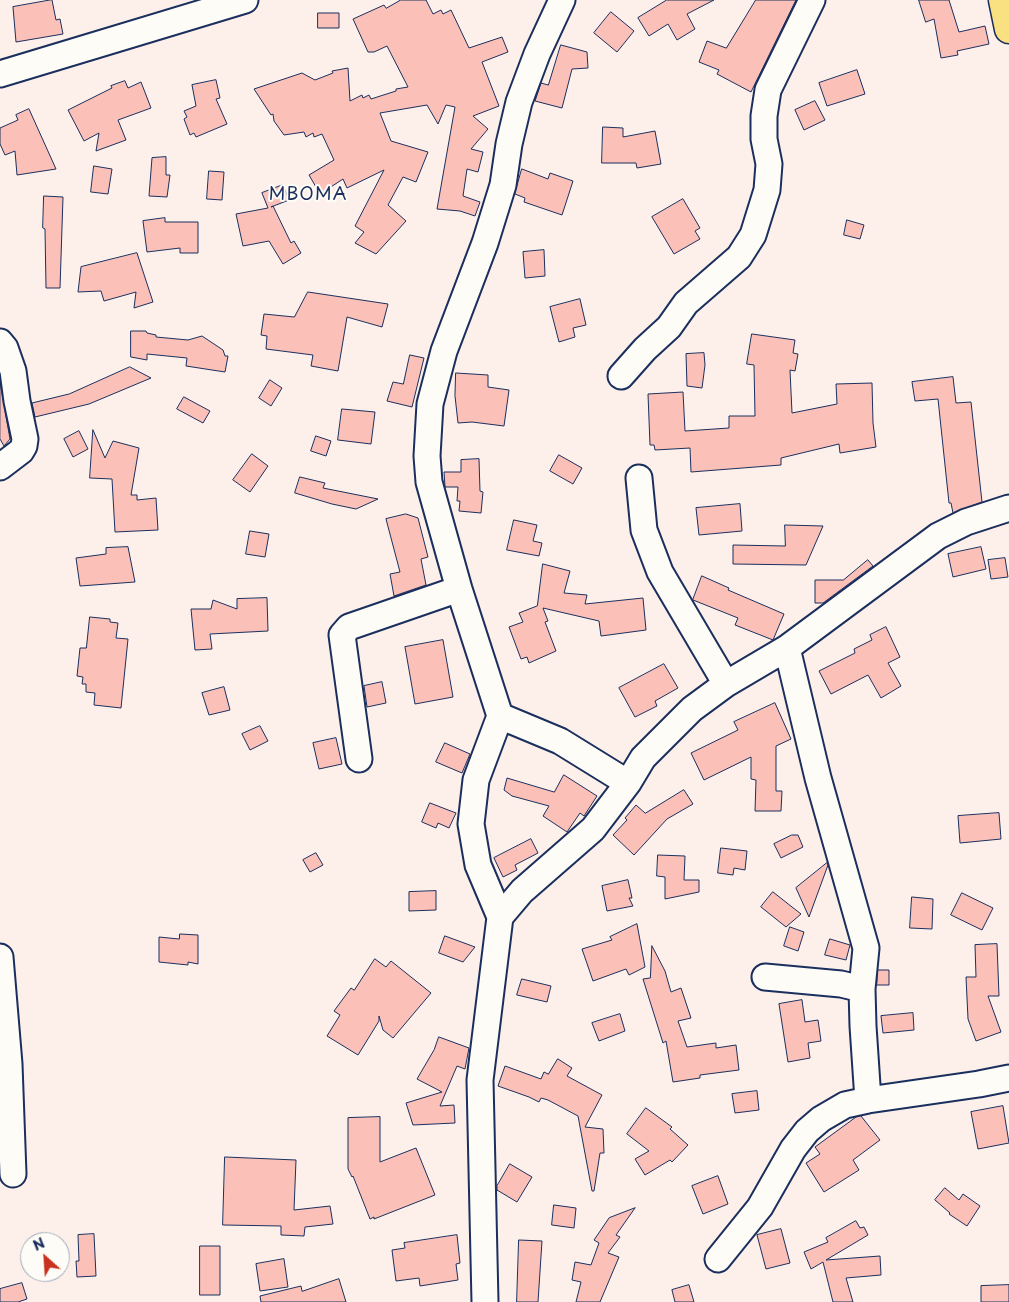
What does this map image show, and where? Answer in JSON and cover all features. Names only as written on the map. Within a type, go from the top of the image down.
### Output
[{"type":"highway","points":[[1003,0],[1009,29]]},
{"type":"street","points":[[0,74],[245,0]]},
{"type":"street","points":[[485,1302],[480,1080],[500,917],[478,865],[471,824],[476,780],[500,716],[460,590],[429,482],[427,456],[430,404],[444,352],[485,243],[502,185],[518,102],[537,54],[562,0]]},
{"type":"street","points":[[621,376],[645,349],[669,327],[686,303],[739,257],[753,235],[767,190],[769,164],[764,139],[764,116],[768,90],[812,0]]},
{"type":"street","points":[[0,342],[5,348],[14,371],[17,402],[25,439],[22,451],[0,467]]},
{"type":"street","points":[[639,478],[644,530],[653,557],[726,684]]},
{"type":"street","points":[[500,917],[522,891],[593,829],[628,783],[643,758],[692,709],[726,684],[787,648],[938,536],[966,522],[1009,508]]},
{"type":"street","points":[[359,759],[342,634],[349,626],[460,590]]},
{"type":"street","points":[[787,648],[818,778],[866,948],[862,989],[864,1059],[868,1100]]},
{"type":"street","points":[[500,716],[560,741],[628,783]]},
{"type":"street","points":[[0,957],[9,1064],[13,1174]]},
{"type":"street","points":[[765,978],[841,984],[862,989]]},
{"type":"street","points":[[718,1259],[760,1206],[794,1149],[807,1132],[821,1119],[845,1105],[1009,1078]]},
{"type":"building","points":[[52,0],[56,20],[60,19],[63,34],[16,42],[13,7]]},
{"type":"building","points":[[401,0],[426,0],[433,14],[441,10],[443,14],[451,10],[469,48],[502,37],[508,52],[482,62],[499,106],[473,116],[488,129],[471,149],[483,152],[478,172],[467,169],[463,196],[480,202],[475,216],[460,211],[437,209],[455,107],[446,105],[438,124],[427,105],[380,113],[391,141],[428,152],[416,182],[403,177],[388,205],[406,221],[376,254],[355,243],[364,232],[355,226],[384,170],[347,188],[343,179],[320,194],[309,175],[334,160],[322,134],[314,137],[313,133],[306,137],[304,132],[284,135],[274,121],[273,114],[271,115],[254,89],[302,73],[315,80],[333,73],[332,71],[348,68],[350,101],[362,95],[363,98],[369,95],[371,99],[396,91],[396,89],[408,87],[387,46],[374,52],[368,52],[353,19],[384,5],[386,8]]},
{"type":"building","points":[[667,0],[714,0],[687,14],[695,29],[677,40],[668,24],[649,36],[638,18]]},
{"type":"building","points":[[756,0],[796,0],[751,92],[717,74],[719,70],[699,62],[707,41],[726,48]]},
{"type":"building","points":[[919,0],[949,0],[959,32],[985,26],[989,44],[957,51],[958,55],[941,58],[934,19],[926,22]]},
{"type":"building","points":[[611,12],[634,31],[617,52],[594,33]]},
{"type":"building","points":[[318,13],[339,13],[339,28],[318,28]]},
{"type":"building","points":[[561,45],[587,52],[588,68],[572,69],[562,108],[535,101],[541,83],[548,85]]},
{"type":"building","points":[[857,70],[865,94],[827,106],[819,83]]},
{"type":"building","points":[[216,80],[220,98],[216,99],[227,124],[196,137],[194,133],[190,135],[184,119],[187,117],[184,111],[196,106],[192,85]]},
{"type":"building","points":[[125,81],[128,88],[141,82],[151,108],[118,120],[126,140],[96,151],[99,133],[84,141],[68,110],[112,88],[111,86]]},
{"type":"building","points":[[815,101],[825,120],[804,130],[795,110]]},
{"type":"building","points":[[29,109],[56,169],[17,175],[15,151],[5,155],[0,144],[0,128],[18,120],[16,115]]},
{"type":"building","points":[[603,127],[623,128],[623,137],[655,131],[661,164],[637,168],[636,163],[602,163]]},
{"type":"building","points":[[166,157],[166,175],[170,175],[167,197],[149,196],[152,158]]},
{"type":"building","points":[[94,166],[112,169],[108,194],[91,192]]},
{"type":"building","points":[[522,169],[548,179],[550,173],[573,181],[562,215],[524,202],[525,198],[515,194]]},
{"type":"building","points":[[209,171],[224,172],[222,200],[207,199]]},
{"type":"building","points":[[283,185],[289,200],[273,206],[291,243],[294,241],[301,253],[283,264],[269,241],[243,246],[236,214],[268,208],[262,193]]},
{"type":"building","points":[[44,196],[63,197],[60,288],[46,288],[45,229],[43,228]]},
{"type":"building","points":[[683,199],[700,228],[695,231],[700,239],[674,254],[652,217]]},
{"type":"building","points":[[165,218],[165,222],[198,222],[198,253],[180,253],[180,248],[147,252],[143,221]]},
{"type":"building","points":[[847,220],[864,225],[860,239],[844,235]]},
{"type":"building","points":[[544,250],[545,276],[525,278],[523,252]]},
{"type":"building","points":[[137,253],[153,302],[134,308],[136,292],[104,301],[101,291],[78,292],[81,267]]},
{"type":"building","points":[[308,292],[388,304],[382,327],[347,317],[338,371],[311,366],[313,355],[266,349],[267,336],[261,335],[264,314],[294,317]]},
{"type":"building","points":[[580,299],[586,325],[573,328],[575,337],[559,342],[550,307]]},
{"type":"building","points":[[131,331],[146,331],[156,335],[156,337],[188,340],[202,336],[223,350],[225,356],[228,356],[225,372],[186,366],[187,358],[147,354],[147,360],[131,357]]},
{"type":"building","points":[[752,334],[795,340],[793,353],[798,354],[795,371],[790,370],[792,413],[837,404],[836,384],[872,383],[876,447],[840,453],[839,444],[781,458],[781,465],[691,472],[690,448],[655,450],[654,445],[650,445],[648,394],[683,392],[685,431],[729,428],[729,416],[755,416],[754,365],[747,364]]},
{"type":"building","points":[[704,353],[705,365],[702,388],[687,386],[686,354]]},
{"type":"building","points":[[410,355],[424,358],[412,407],[387,401],[393,382],[403,384]]},
{"type":"building","points":[[130,367],[151,378],[89,404],[35,417],[32,403],[69,394]]},
{"type":"building","points":[[456,373],[488,375],[488,387],[509,390],[504,426],[472,422],[458,423],[455,396]]},
{"type":"building","points":[[953,377],[956,403],[971,402],[982,502],[953,513],[951,503],[949,503],[938,399],[915,401],[912,382]]},
{"type":"building","points":[[270,380],[282,388],[271,406],[259,398]]},
{"type":"building","points":[[0,382],[10,439],[4,446],[0,439]]},
{"type":"building","points":[[184,397],[210,411],[203,423],[177,409]]},
{"type":"building","points":[[342,409],[375,412],[371,444],[338,440]]},
{"type":"building","points":[[93,430],[105,458],[113,441],[139,448],[131,495],[137,495],[137,500],[156,498],[158,530],[115,532],[112,479],[90,478]]},
{"type":"building","points":[[79,431],[88,449],[73,457],[64,439]]},
{"type":"building","points":[[316,436],[331,441],[326,456],[311,451]]},
{"type":"building","points":[[252,454],[268,466],[250,492],[233,480]]},
{"type":"building","points":[[559,455],[582,468],[573,484],[550,471]]},
{"type":"building","points":[[479,459],[480,491],[483,492],[481,513],[459,511],[460,501],[457,501],[458,487],[445,487],[444,472],[461,472],[461,460]]},
{"type":"building","points":[[300,477],[325,483],[323,488],[378,499],[356,509],[332,504],[295,493]]},
{"type":"building","points":[[740,504],[742,531],[699,535],[696,508]]},
{"type":"building","points":[[406,514],[418,518],[428,557],[421,559],[426,585],[394,596],[390,574],[400,572],[386,519]]},
{"type":"building","points":[[514,520],[537,525],[533,541],[542,543],[539,556],[507,550]]},
{"type":"building","points":[[785,525],[823,526],[806,565],[733,564],[733,545],[785,546]]},
{"type":"building","points":[[250,531],[269,534],[265,557],[246,554]]},
{"type":"building","points":[[128,547],[135,582],[80,586],[76,558],[106,554],[106,548]]},
{"type":"building","points":[[981,547],[986,569],[953,577],[948,554]]},
{"type":"building","points":[[1005,558],[1008,577],[991,579],[988,560]]},
{"type":"building","points":[[868,560],[873,566],[823,603],[815,603],[815,580],[843,580]]},
{"type":"building","points":[[543,564],[570,571],[564,593],[587,595],[585,604],[643,598],[646,630],[601,636],[599,621],[543,608],[548,621],[545,622],[556,651],[529,663],[527,657],[521,659],[509,627],[523,622],[519,613],[537,606]]},
{"type":"building","points":[[702,576],[729,588],[728,590],[784,614],[773,640],[735,625],[738,618],[693,600]]},
{"type":"building","points":[[267,598],[268,631],[210,634],[212,649],[195,650],[191,609],[211,609],[213,600],[237,609],[237,599]]},
{"type":"building","points":[[90,617],[110,619],[110,622],[118,623],[116,638],[128,639],[121,708],[94,705],[95,693],[86,692],[86,684],[82,684],[83,677],[77,676],[80,648],[86,648]]},
{"type":"building","points":[[886,627],[900,657],[888,663],[901,686],[881,698],[868,675],[831,694],[819,671],[855,653],[854,649],[872,640],[870,635]]},
{"type":"building","points":[[443,640],[453,697],[415,704],[405,647]]},
{"type":"building","points":[[664,664],[678,688],[655,701],[657,706],[635,717],[619,688]]},
{"type":"building","points":[[382,682],[386,703],[367,707],[364,686]]},
{"type":"building","points":[[224,687],[230,710],[209,715],[202,693]]},
{"type":"building","points":[[775,703],[791,739],[776,746],[776,791],[782,791],[781,811],[755,811],[756,780],[751,779],[751,757],[704,780],[691,753],[738,730],[734,722]]},
{"type":"building","points":[[260,726],[268,741],[250,750],[242,734]]},
{"type":"building","points":[[336,738],[342,764],[319,769],[313,743]]},
{"type":"building","points":[[445,743],[470,754],[462,773],[436,762]]},
{"type":"building","points":[[564,775],[597,796],[584,816],[580,813],[567,832],[543,816],[549,806],[512,796],[504,790],[507,778],[554,792]]},
{"type":"building","points":[[684,790],[693,804],[667,819],[634,855],[613,835],[627,820],[625,818],[636,805],[645,813]]},
{"type":"building","points":[[430,803],[456,813],[449,828],[438,823],[436,828],[422,822]]},
{"type":"building","points":[[999,813],[1001,839],[960,843],[958,816]]},
{"type":"building","points":[[792,835],[798,835],[803,847],[781,858],[774,844]]},
{"type":"building","points":[[531,839],[538,853],[515,865],[517,870],[503,877],[494,858]]},
{"type":"building","points":[[721,848],[747,851],[745,870],[734,868],[733,875],[718,873]]},
{"type":"building","points":[[316,853],[323,865],[310,872],[303,860]]},
{"type":"building","points":[[658,855],[685,856],[684,880],[699,880],[699,892],[665,899],[665,877],[657,876]]},
{"type":"building","points":[[827,863],[828,865],[809,917],[796,888]]},
{"type":"building","points":[[628,880],[632,898],[629,898],[633,906],[607,911],[602,886]]},
{"type":"building","points":[[436,891],[436,910],[409,911],[409,892]]},
{"type":"building","points":[[773,892],[801,914],[786,927],[761,907]]},
{"type":"building","points":[[962,893],[993,908],[982,930],[951,915]]},
{"type":"building","points":[[912,897],[933,899],[932,929],[910,928]]},
{"type":"building","points":[[637,924],[645,967],[629,975],[626,969],[593,981],[582,949],[612,940],[610,937]]},
{"type":"building","points":[[790,927],[804,932],[798,951],[784,946]]},
{"type":"building","points":[[180,934],[198,935],[198,964],[188,962],[188,965],[159,962],[159,937],[179,939]]},
{"type":"building","points":[[445,936],[475,947],[463,962],[439,953]]},
{"type":"building","points":[[830,939],[850,945],[846,960],[825,955]]},
{"type":"building","points":[[997,944],[999,996],[988,996],[1001,1032],[976,1041],[968,1019],[966,977],[976,977],[975,945]]},
{"type":"building","points":[[652,946],[665,971],[671,992],[681,988],[691,1018],[678,1021],[687,1047],[716,1043],[716,1048],[736,1045],[739,1070],[700,1075],[700,1078],[673,1082],[666,1041],[663,1043],[643,979],[650,978]]},
{"type":"building","points":[[375,959],[386,967],[391,961],[431,993],[393,1038],[383,1030],[379,1016],[379,1021],[358,1055],[327,1036],[340,1015],[334,1011],[351,988],[354,990]]},
{"type":"building","points":[[878,970],[889,970],[889,985],[877,985]]},
{"type":"building","points":[[522,979],[551,986],[547,1002],[517,995]]},
{"type":"building","points":[[802,1000],[805,1022],[818,1020],[821,1041],[808,1043],[810,1058],[788,1062],[779,1004]]},
{"type":"building","points":[[913,1013],[914,1030],[883,1033],[881,1016]]},
{"type":"building","points":[[620,1014],[625,1031],[599,1041],[592,1023]]},
{"type":"building","points":[[439,1037],[469,1048],[465,1069],[457,1066],[440,1106],[454,1105],[455,1123],[413,1125],[406,1103],[442,1092],[417,1079],[434,1050]]},
{"type":"building","points":[[558,1059],[572,1068],[567,1076],[602,1095],[585,1127],[603,1129],[604,1153],[600,1153],[594,1191],[592,1191],[578,1116],[548,1100],[541,1098],[539,1102],[498,1086],[505,1066],[541,1079],[544,1072],[548,1074]]},
{"type":"building","points":[[757,1091],[759,1110],[735,1113],[732,1094]]},
{"type":"building","points":[[1003,1106],[1009,1143],[978,1149],[971,1112]]},
{"type":"building","points":[[646,1108],[672,1127],[670,1129],[688,1145],[672,1162],[670,1160],[645,1175],[635,1159],[649,1151],[627,1134]]},
{"type":"building","points":[[861,1116],[880,1140],[853,1160],[859,1170],[824,1192],[806,1163],[820,1154],[815,1147],[856,1117]]},
{"type":"building","points":[[380,1117],[380,1162],[416,1148],[435,1195],[370,1219],[353,1176],[348,1169],[348,1118]]},
{"type":"building","points":[[225,1157],[296,1160],[294,1210],[330,1206],[333,1224],[305,1227],[304,1236],[281,1235],[281,1226],[223,1225]]},
{"type":"building","points":[[510,1164],[532,1177],[517,1202],[497,1190],[497,1186]]},
{"type":"building","points":[[718,1176],[728,1204],[703,1214],[692,1186]]},
{"type":"building","points":[[945,1188],[959,1200],[963,1194],[980,1206],[967,1226],[949,1214],[935,1200]]},
{"type":"building","points":[[554,1205],[576,1208],[574,1228],[552,1225]]},
{"type":"building","points":[[635,1208],[616,1235],[620,1237],[608,1253],[619,1257],[600,1302],[576,1302],[581,1282],[572,1280],[575,1262],[591,1265],[599,1243],[594,1240],[609,1218]]},
{"type":"building","points":[[856,1221],[860,1228],[864,1227],[868,1235],[826,1260],[880,1256],[881,1275],[846,1278],[853,1302],[833,1302],[823,1262],[811,1269],[804,1252],[828,1242],[826,1238]]},
{"type":"building","points":[[781,1229],[790,1263],[766,1269],[757,1235]]},
{"type":"building","points":[[94,1234],[96,1276],[77,1277],[76,1261],[79,1261],[78,1235]]},
{"type":"building","points":[[457,1235],[460,1263],[456,1264],[458,1280],[420,1286],[419,1278],[396,1281],[392,1250],[405,1248],[404,1243]]},
{"type":"building","points":[[519,1240],[542,1241],[538,1302],[517,1302]]},
{"type":"building","points":[[200,1246],[220,1246],[220,1295],[200,1295]]},
{"type":"building","points":[[284,1259],[288,1287],[260,1291],[256,1264]]},
{"type":"building","points":[[339,1279],[346,1302],[261,1302],[260,1296],[301,1286],[302,1291]]},
{"type":"building","points":[[22,1283],[27,1299],[18,1302],[0,1302],[0,1289]]},
{"type":"building","points":[[689,1285],[694,1302],[675,1302],[672,1290]]},
{"type":"building","points":[[1009,1285],[1009,1302],[981,1302],[981,1286]]},
{"type":"district","name":"MBOMA","points":[[308,195]]}]
